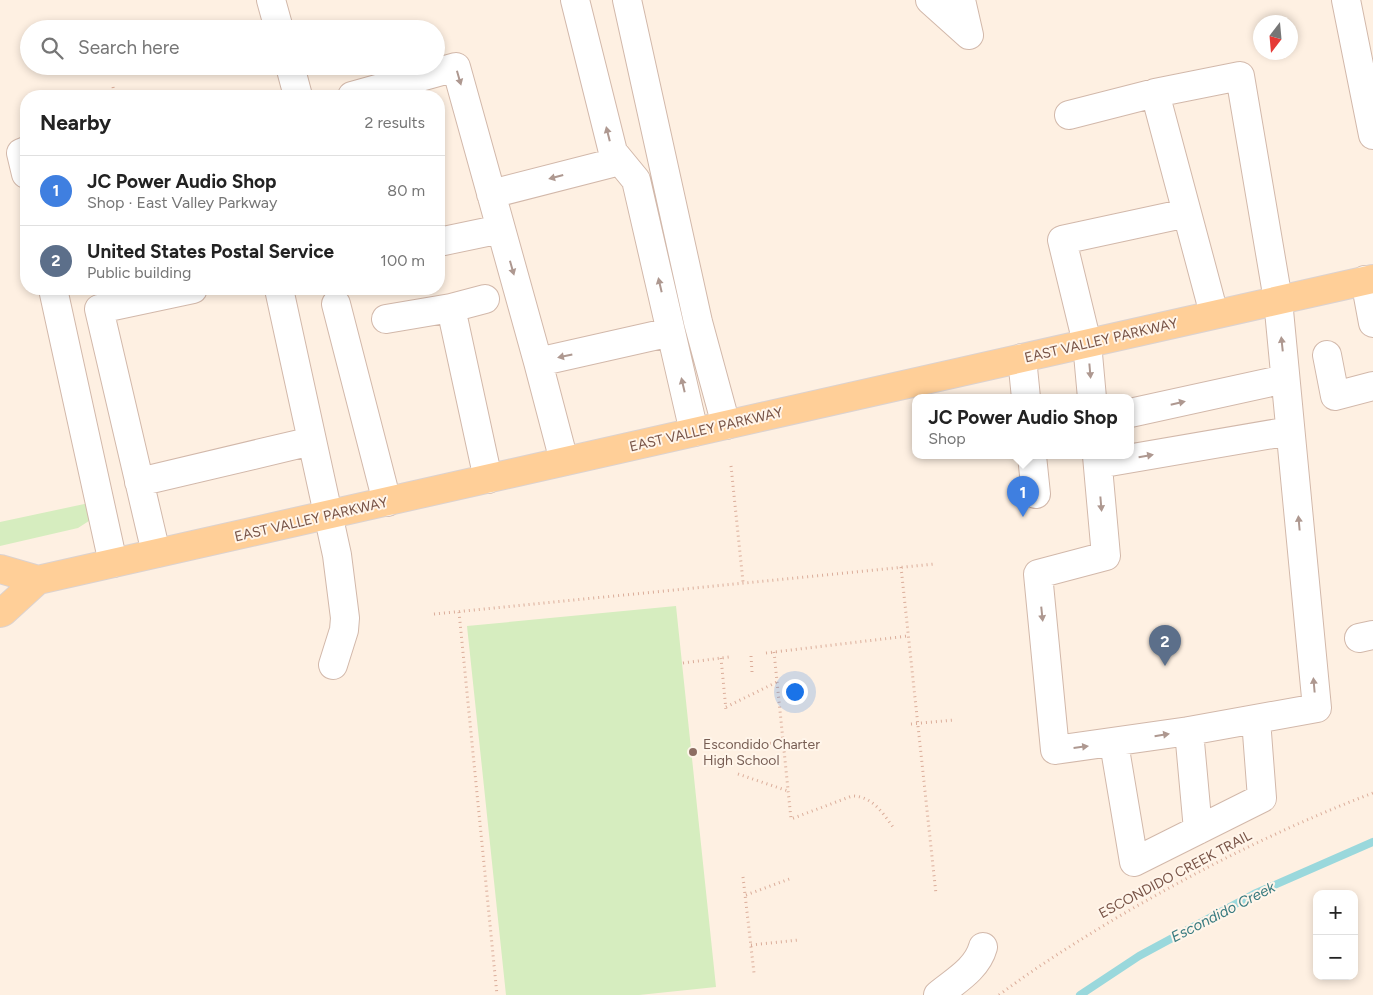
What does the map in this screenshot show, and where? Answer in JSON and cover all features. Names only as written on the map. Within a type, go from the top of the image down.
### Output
[{"type":"main road","name":"EAST VALLEY PARKWAY","points":[[0,569],[38,580],[1369,279]]},
{"type":"main road","name":"EAST VALLEY PARKWAY","points":[[0,613],[38,580]]},
{"type":"street","points":[[271,0],[277,20]]},
{"type":"street","points":[[575,0],[613,152],[636,180],[694,432]]},
{"type":"street","points":[[627,0],[698,322],[726,425]]},
{"type":"street","points":[[930,0],[969,35],[962,0]]},
{"type":"street","points":[[1346,0],[1373,135]]},
{"type":"street","points":[[445,70],[456,67],[564,461]]},
{"type":"street","points":[[292,75],[296,90]]},
{"type":"street","points":[[374,90],[427,75]]},
{"type":"street","points":[[1069,115],[1155,93],[1240,76],[1278,300],[1317,708],[1189,731],[1055,750],[1038,574],[1106,556],[1097,460]]},
{"type":"street","points":[[1155,93],[1214,314]]},
{"type":"street","points":[[491,194],[620,161]]},
{"type":"street","points":[[1092,394],[1087,343],[1062,240],[1187,213]]},
{"type":"street","points":[[445,241],[501,229]]},
{"type":"street","points":[[1369,279],[1373,323]]},
{"type":"street","points":[[54,295],[113,563]]},
{"type":"street","points":[[156,554],[99,309],[165,295]]},
{"type":"street","points":[[280,295],[338,555],[345,618],[344,630],[333,665]]},
{"type":"street","points":[[386,319],[450,308],[485,299]]},
{"type":"street","points":[[336,304],[387,502]]},
{"type":"street","points":[[450,308],[488,479]]},
{"type":"street","points":[[538,362],[671,332]]},
{"type":"street","points":[[1327,355],[1335,396],[1373,386]]},
{"type":"street","points":[[1022,358],[1026,394]]},
{"type":"street","points":[[1134,412],[1285,378]]},
{"type":"street","points":[[1134,454],[1290,431]]},
{"type":"street","points":[[139,482],[312,441]]},
{"type":"street","points":[[1032,459],[1036,494]]},
{"type":"street","points":[[1114,743],[1134,862],[1262,798],[1256,720]]},
{"type":"street","points":[[1189,731],[1198,830]]},
{"type":"street","points":[[938,995],[975,966],[980,958],[983,947]]},
{"type":"path","points":[[112,86],[113,90]]},
{"type":"path","points":[[731,466],[743,583]]},
{"type":"path","points":[[434,614],[935,564]]},
{"type":"path","points":[[901,567],[936,894]]},
{"type":"path","points":[[459,612],[497,995]]},
{"type":"path","points":[[766,653],[908,636]]},
{"type":"path","points":[[774,652],[790,819],[852,796],[857,796],[869,800],[893,826]]},
{"type":"path","points":[[751,656],[752,672]]},
{"type":"path","points":[[684,663],[729,657]]},
{"type":"path","points":[[721,658],[726,709],[777,682]]},
{"type":"path","points":[[911,724],[954,720]]},
{"type":"path","points":[[735,747],[783,742]]},
{"type":"path","points":[[738,774],[788,790]]},
{"type":"path","name":"ESCONDIDO CREEK TRAIL","points":[[999,995],[1023,977],[1101,927],[1225,857],[1321,813],[1373,793]]},
{"type":"path","points":[[744,876],[754,973]]},
{"type":"path","points":[[746,895],[792,878]]},
{"type":"path","points":[[751,945],[799,940]]},
{"type":"green space","points":[[89,503],[92,519],[78,528],[0,546],[0,522]]},
{"type":"green space","points":[[676,606],[716,987],[639,995],[506,995],[467,626]]},
{"type":"waterway","name":"Escondido Creek","points":[[1080,995],[1139,956],[1254,894],[1373,842]]},
{"type":"place","name":"JC Power Audio Shop","points":[[1023,517]]},
{"type":"place","name":"United States Postal Service","points":[[1165,666]]},
{"type":"place","name":"Escondido Charter High School","points":[[693,752]]}]
